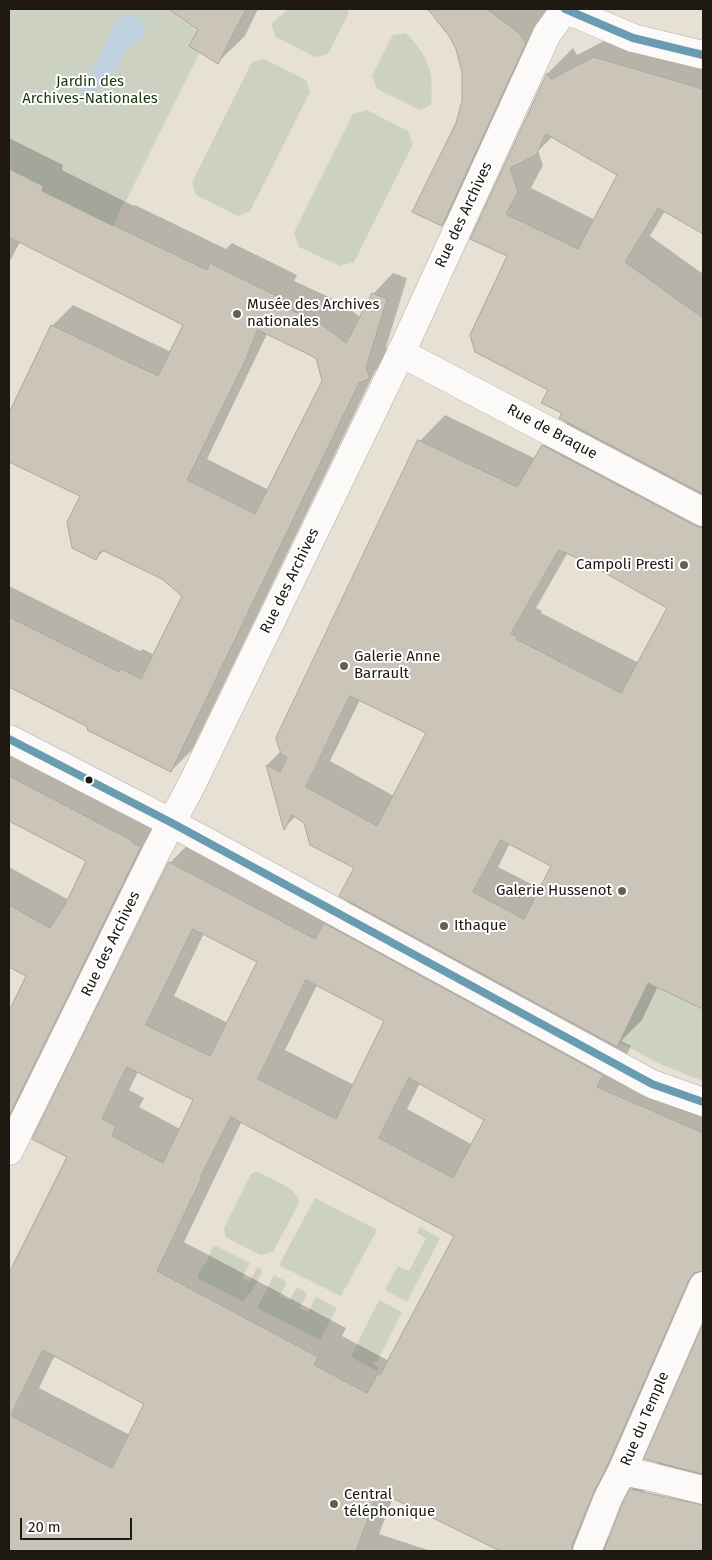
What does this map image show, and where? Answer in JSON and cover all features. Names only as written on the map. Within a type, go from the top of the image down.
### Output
[{"type":"street","points":[[565,9],[633,38],[703,55]]},
{"type":"street","name":"Rue des Archives","points":[[9,1151],[402,353],[547,34],[565,9]]},
{"type":"street","name":"Rue de Braque","points":[[402,353],[703,512]]},
{"type":"street","points":[[9,739],[172,823],[652,1084],[703,1102]]},
{"type":"street","name":"Rue du Temple","points":[[587,1551],[608,1498],[622,1472],[703,1286]]},
{"type":"street","points":[[622,1472],[703,1490]]},
{"type":"green space","name":"Jardin des Archives-Nationales","points":[[9,9],[169,9],[207,38],[113,226],[42,191],[43,186],[9,169]]},
{"type":"green space","points":[[288,9],[347,9],[349,13],[328,54],[315,57],[276,37],[271,24]]},
{"type":"green space","points":[[406,33],[425,58],[432,83],[431,105],[420,110],[377,89],[372,76],[393,35]]},
{"type":"green space","points":[[264,59],[306,80],[310,92],[250,211],[238,216],[196,195],[192,183],[252,62]]},
{"type":"green space","points":[[367,110],[408,131],[413,144],[354,262],[340,266],[299,247],[294,233],[353,114]]},
{"type":"green space","points":[[648,983],[703,1009],[703,1081],[660,1064],[619,1042]]},
{"type":"green space","points":[[258,1172],[289,1188],[298,1198],[299,1203],[273,1252],[261,1255],[227,1238],[224,1228],[251,1174]]},
{"type":"green space","points":[[315,1198],[377,1230],[341,1296],[279,1265]]},
{"type":"green space","points":[[420,1227],[440,1238],[407,1302],[385,1290],[398,1266],[409,1271],[426,1238],[417,1233]]},
{"type":"green space","points":[[216,1246],[250,1263],[242,1278],[249,1282],[258,1267],[261,1269],[262,1273],[244,1302],[197,1278],[212,1248]]},
{"type":"green space","points":[[274,1275],[287,1282],[280,1296],[290,1300],[297,1287],[307,1293],[300,1308],[308,1312],[316,1297],[337,1308],[320,1340],[257,1308]]},
{"type":"green space","points":[[379,1300],[402,1312],[376,1363],[374,1361],[373,1364],[379,1367],[377,1371],[351,1357]]},
{"type":"water","points":[[129,15],[140,18],[146,28],[141,39],[128,47],[116,70],[91,99],[78,99],[117,19]]},
{"type":"building","points":[[169,9],[246,9],[218,64],[189,46],[198,30]]},
{"type":"building","points":[[428,9],[487,9],[519,33],[526,43],[442,226],[412,212],[456,123],[462,101],[462,72],[456,49],[449,36]]},
{"type":"building","points":[[594,57],[703,89],[703,234],[658,208],[625,262],[703,318],[703,494],[559,418],[562,413],[541,403],[548,390],[475,352],[470,335],[507,256],[470,239],[547,73],[551,79]],"holes":[[[546,134],[617,175],[578,249],[506,214],[518,192],[510,168],[536,155]]]},
{"type":"building","points":[[9,169],[43,186],[42,191],[113,226],[207,270],[210,263],[277,296],[274,302],[321,324],[346,343],[372,293],[387,299],[366,368],[370,378],[359,383],[171,772],[87,730],[88,727],[9,687],[9,617],[119,672],[121,669],[141,679],[182,596],[162,579],[102,550],[96,560],[72,548],[67,522],[80,496],[9,462],[9,413],[51,325],[158,376],[183,325],[9,237]],"holes":[[[258,330],[316,358],[322,381],[255,514],[187,480],[245,361]]]},
{"type":"building","points":[[418,440],[517,487],[542,445],[703,528],[703,1009],[648,983],[617,1047],[339,896],[354,868],[310,845],[304,823],[292,815],[284,830],[266,765],[280,772],[287,757],[281,754],[276,738]],"holes":[[[559,550],[584,561],[667,608],[621,693],[516,639],[517,637],[511,634]],[[350,696],[426,733],[377,826],[306,787]],[[501,840],[551,866],[524,919],[473,892]]]},
{"type":"building","points":[[9,776],[141,847],[9,1116],[9,1011],[26,976],[9,967],[9,905],[50,928],[67,901],[86,861],[9,821]]},
{"type":"building","points":[[169,862],[315,939],[324,923],[603,1075],[597,1087],[703,1133],[703,1271],[694,1273],[689,1280],[594,1492],[572,1545],[572,1551],[500,1551],[378,1491],[356,1551],[9,1551],[9,1273],[67,1157],[32,1139]],"holes":[[[193,929],[257,962],[210,1056],[146,1025]],[[306,980],[384,1021],[336,1119],[258,1079]],[[127,1067],[193,1100],[163,1163],[112,1136],[116,1126],[102,1119]],[[409,1078],[484,1120],[453,1178],[379,1138]],[[231,1117],[454,1236],[380,1375],[378,1373],[367,1393],[314,1365],[318,1357],[157,1271]],[[43,1350],[144,1404],[112,1468],[11,1416]]]},
{"type":"building","points":[[703,1324],[703,1474],[644,1459]]},
{"type":"building","points":[[630,1489],[703,1505],[703,1551],[604,1551],[622,1504]]},
{"type":"transit line","points":[[565,9],[633,38],[703,55]]},
{"type":"transit line","points":[[9,739],[172,823],[652,1084],[703,1102]]},
{"type":"place","name":"Musée des Archives nationales","points":[[237,314]]},
{"type":"place","name":"Campoli Presti","points":[[684,565]]},
{"type":"place","name":"Galerie Anne Barrault","points":[[344,666]]},
{"type":"place","name":"Galerie Hussenot","points":[[622,891]]},
{"type":"place","name":"Ithaque","points":[[444,926]]},
{"type":"place","name":"Central téléphonique","points":[[334,1504]]}]
